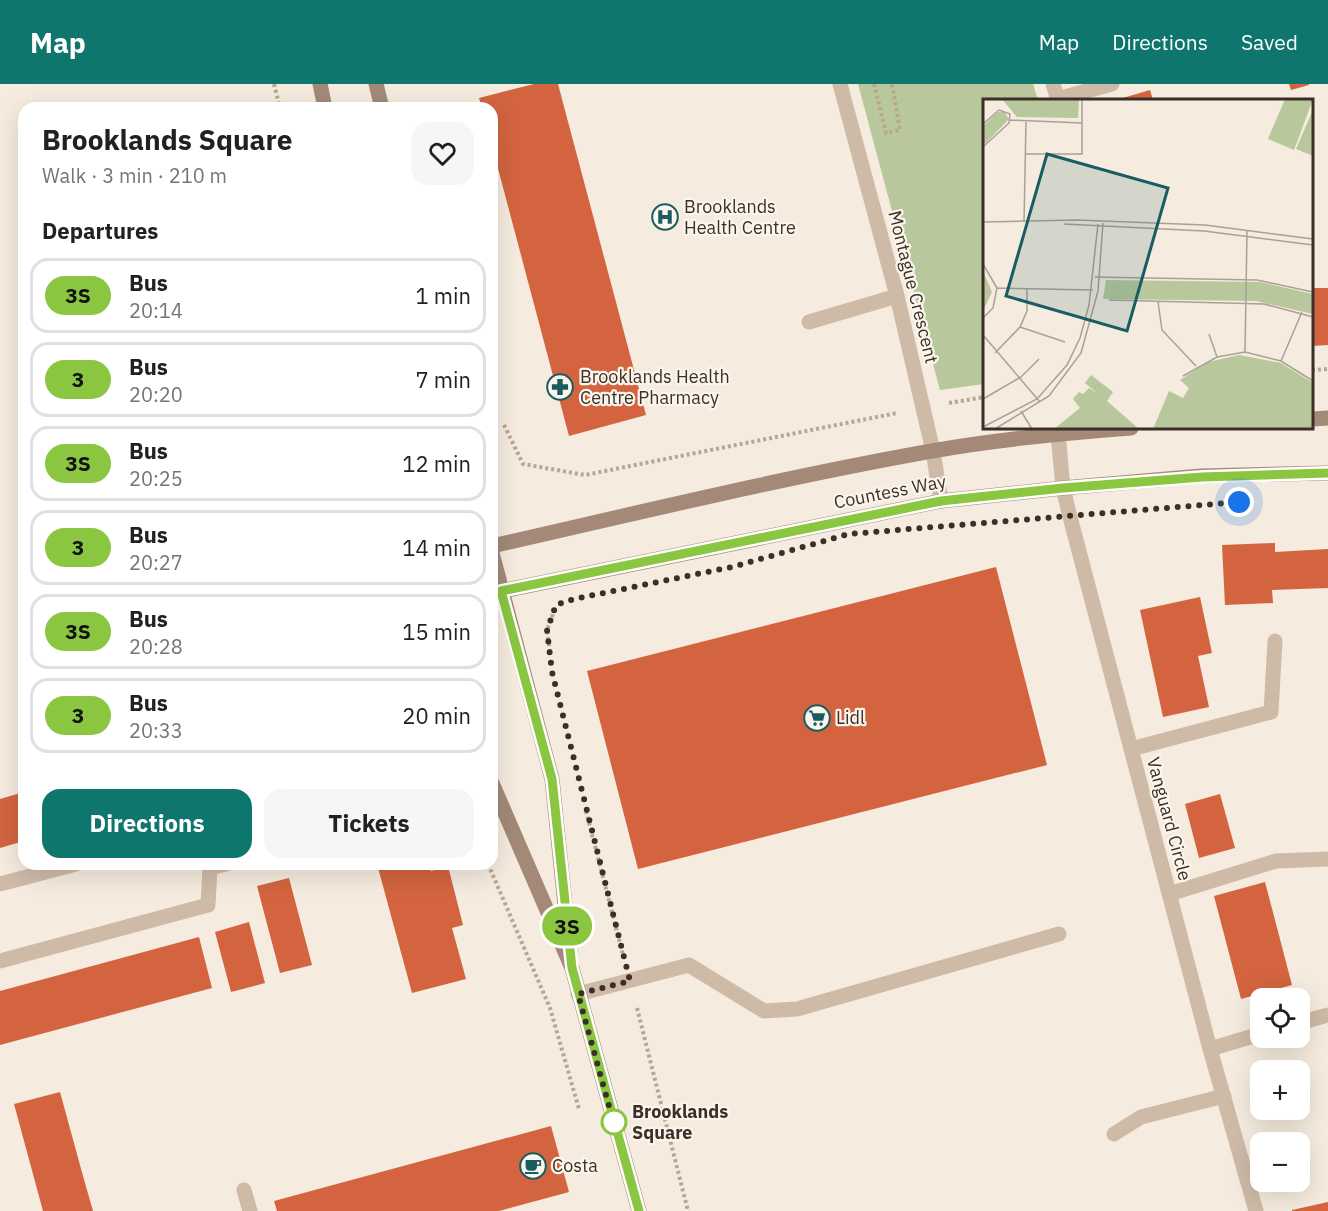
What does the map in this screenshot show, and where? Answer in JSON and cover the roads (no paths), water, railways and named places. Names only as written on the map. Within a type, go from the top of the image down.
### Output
[{"type":"street","points":[[320,84],[324,102]]},
{"type":"street","points":[[376,84],[380,102]]},
{"type":"street","name":"Montague Crescent","points":[[840,84],[897,296],[933,451],[941,501]]},
{"type":"street","points":[[1056,94],[1112,84]]},
{"type":"street","points":[[809,322],[897,296]]},
{"type":"street","points":[[1313,419],[1328,418]]},
{"type":"street","points":[[498,545],[792,479],[933,451],[1058,434],[1119,429]]},
{"type":"street","name":"Vanguard Circle","points":[[1058,434],[1063,488],[1210,1049],[1256,1211]]},
{"type":"street","name":"Countess Way","points":[[498,592],[941,501],[1202,477],[1328,473]]},
{"type":"street","points":[[498,595],[552,779],[572,968],[639,1211]]},
{"type":"street","points":[[1131,749],[1271,712],[1275,641]]},
{"type":"street","points":[[498,800],[572,968]]},
{"type":"street","points":[[1169,894],[1276,861],[1328,859]]},
{"type":"street","points":[[0,884],[53,870]]},
{"type":"street","points":[[0,962],[208,905],[209,870]]},
{"type":"street","points":[[578,994],[689,965],[764,1011],[797,1009],[1059,934]]},
{"type":"street","points":[[1310,1020],[1328,1015]]},
{"type":"street","points":[[1210,1049],[1250,1037]]},
{"type":"street","points":[[1114,1134],[1141,1118],[1224,1096]]},
{"type":"street","points":[[244,1190],[250,1211]]},
{"type":"place","name":"Brooklands Health Centre","points":[[665,217]]},
{"type":"place","name":"Brooklands Health Centre Pharmacy","points":[[560,387]]},
{"type":"place","name":"Lidl","points":[[817,718]]},
{"type":"place","name":"Brooklands Square","points":[[614,1122]]},
{"type":"place","name":"Costa","points":[[533,1166]]}]
